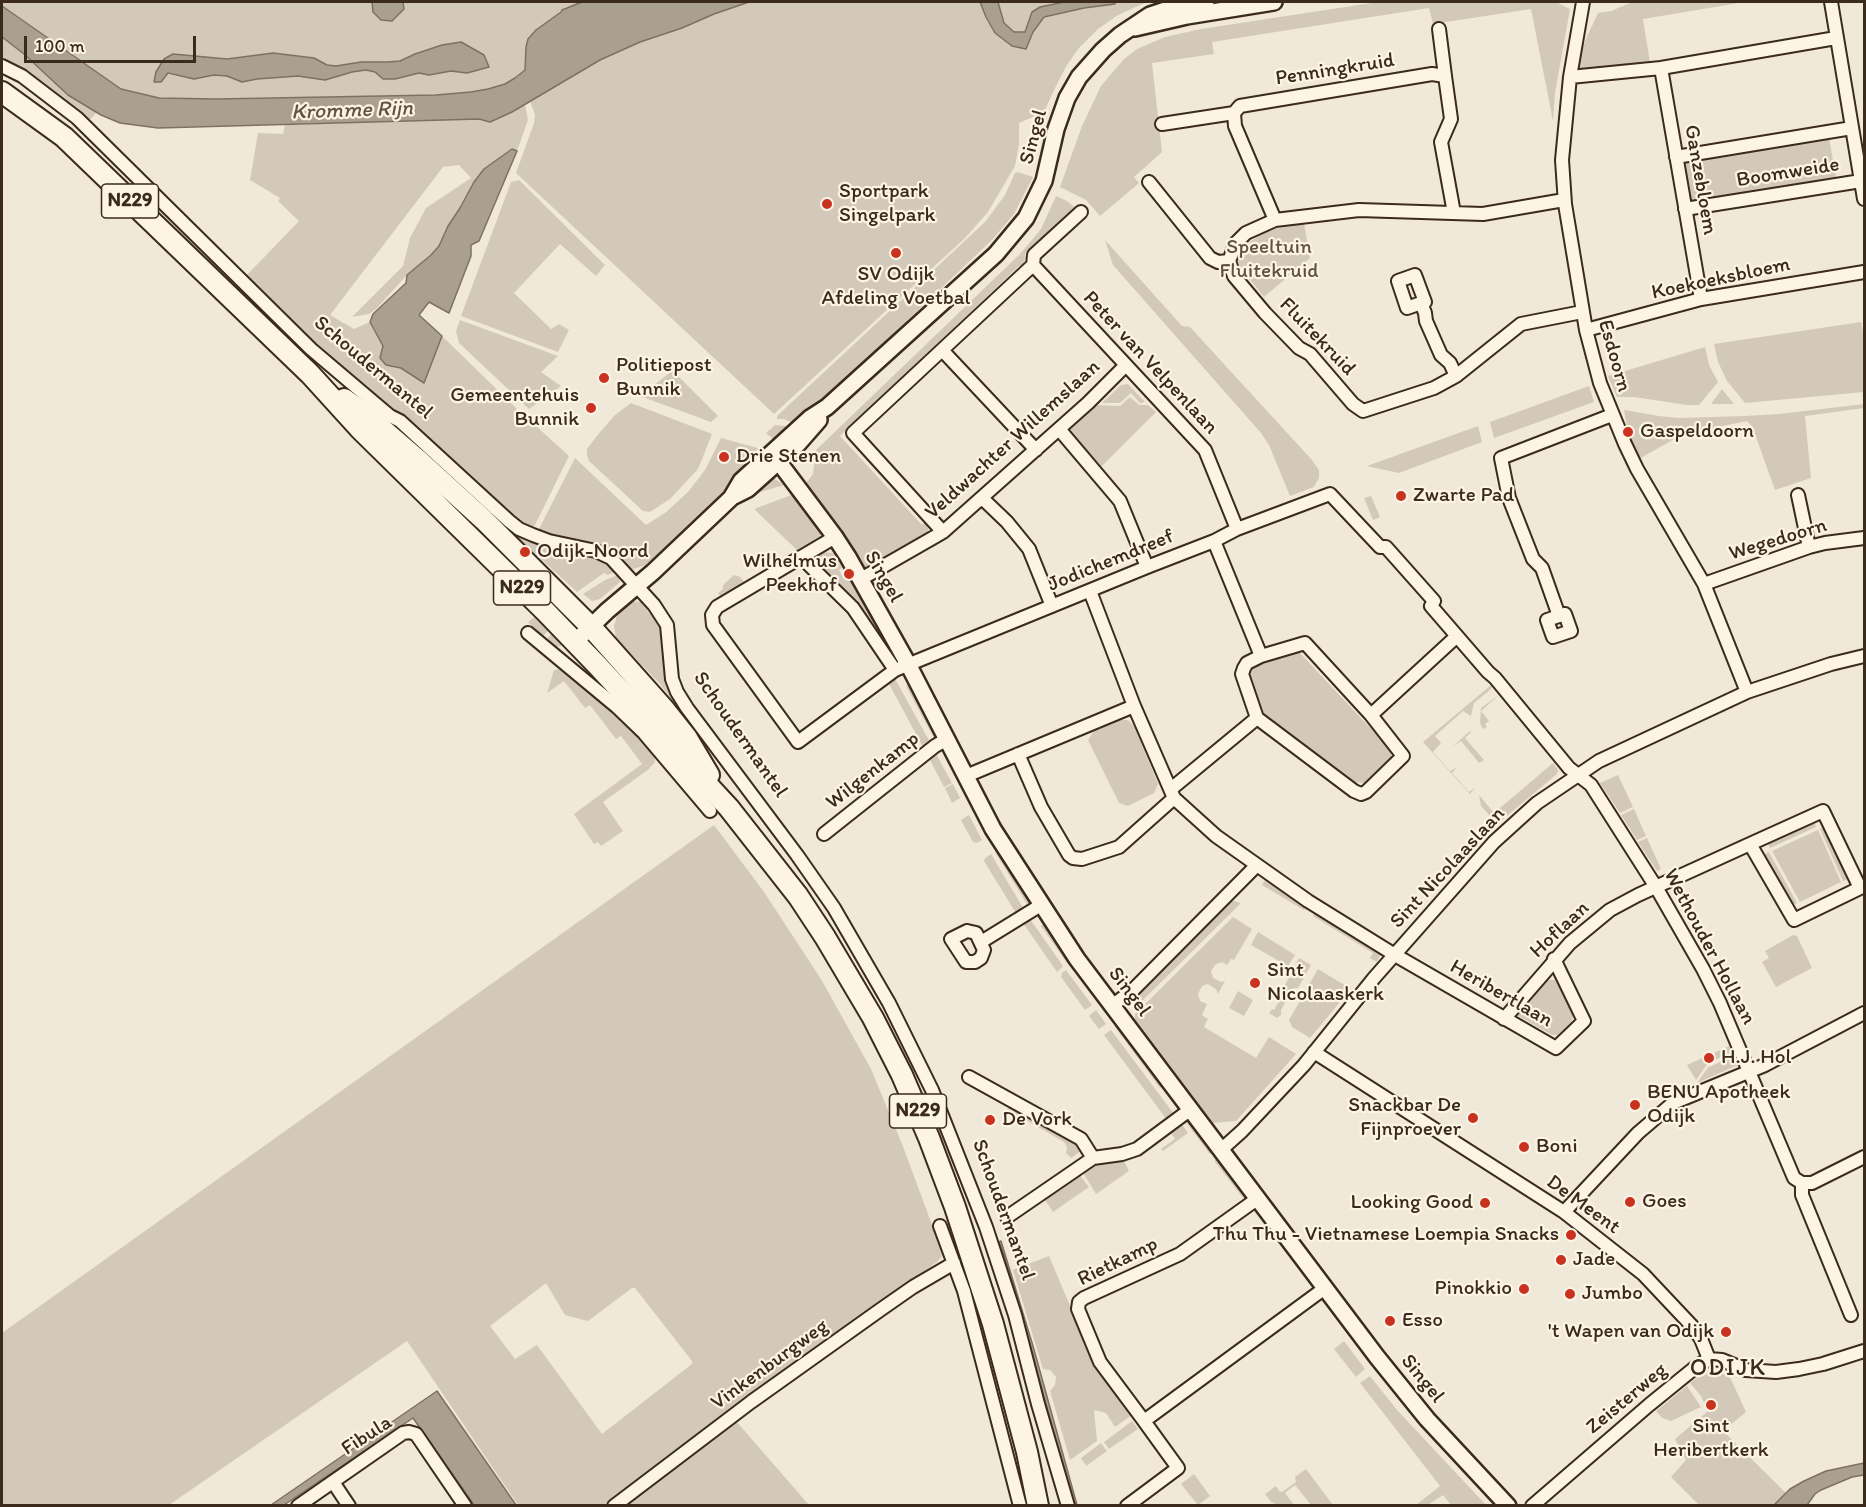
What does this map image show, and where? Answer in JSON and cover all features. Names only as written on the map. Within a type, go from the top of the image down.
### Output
[{"type":"main road","name":"Schoudermantel","points":[[2,92],[64,137],[310,374],[360,429],[575,642],[798,896],[873,1018],[902,1075],[929,1138],[970,1251],[993,1324],[1027,1452],[1038,1506]]},
{"type":"main road","name":"Schoudermantel","points":[[310,374],[365,414],[417,459],[484,520],[591,627],[687,738],[720,809]]},
{"type":"main road","name":"Schoudermantel","points":[[1027,1452],[1048,1506]]},
{"type":"street","name":"Singel","points":[[575,642],[731,498],[748,489],[810,418],[827,407],[996,254],[1026,218],[1044,181],[1056,129],[1067,98],[1091,61],[1110,42],[1158,12],[1206,2]]},
{"type":"street","name":"Singel","points":[[1129,29],[1186,16],[1274,2]]},
{"type":"street","name":"Esdoorn","points":[[1583,2],[1570,77],[1562,160],[1564,200],[1586,330],[1600,383],[1612,415],[1637,469],[1704,584],[1747,692]]},
{"type":"street","points":[[1831,2],[1864,199]]},
{"type":"street","points":[[1439,29],[1451,119],[1441,142],[1454,213]]},
{"type":"street","points":[[1570,77],[1661,68],[1836,38]]},
{"type":"street","name":"Schoudermantel","points":[[2,66],[22,76],[77,118],[311,350],[390,416],[400,421],[509,521],[519,529],[549,541],[596,551],[611,558],[654,605],[667,625],[672,679],[677,692],[834,908],[889,1002],[932,1090],[986,1227],[1015,1316],[1068,1506]]},
{"type":"street","name":"Ganzebloem","points":[[1661,68],[1701,299]]},
{"type":"street","name":"Penningkruid","points":[[1162,124],[1234,113],[1240,105],[1432,74],[1445,76]]},
{"type":"street","points":[[1234,113],[1234,126],[1275,220]]},
{"type":"street","name":"Boomweide","points":[[1676,157],[1852,128]]},
{"type":"street","points":[[1149,182],[1210,258],[1218,262],[1229,261],[1236,243],[1246,233],[1275,220],[1359,210],[1482,214],[1564,200]]},
{"type":"street","name":"Boomweide","points":[[1685,209],[1862,182]]},
{"type":"street","points":[[943,532],[853,433],[1033,265],[1034,255],[1081,212]]},
{"type":"street","name":"Fluitekruid","points":[[1229,261],[1233,276],[1266,314],[1299,348],[1310,354],[1353,404],[1363,411],[1434,388],[1456,376],[1521,324],[1582,312]]},
{"type":"street","name":"Peter van Velpenlaan","points":[[1033,265],[1205,450],[1237,529]]},
{"type":"street","name":"Koekoeksbloem","points":[[1586,330],[1701,299],[1864,272]]},
{"type":"street","points":[[1421,303],[1441,355],[1449,363],[1456,376]]},
{"type":"street","points":[[942,350],[1036,450]]},
{"type":"street","name":"Veldwachter Willemslaan","points":[[861,579],[943,532],[1036,450],[1126,365]]},
{"type":"street","points":[[1559,616],[1542,568],[1533,559],[1509,498],[1501,458],[1612,415]]},
{"type":"street","points":[[1059,429],[1120,501],[1146,567]]},
{"type":"street","name":"Singel","points":[[776,457],[835,537],[861,579],[901,667]]},
{"type":"street","name":"Jodichemdreef","points":[[901,667],[1214,541],[1237,529],[1330,494]]},
{"type":"street","name":"Wethouder Hollaan","points":[[1330,494],[1380,548],[1386,547],[1434,601],[1431,606],[1513,699],[1569,768],[1591,785],[1656,887],[1707,977],[1794,1178],[1802,1183],[1802,1195],[1851,1315]]},
{"type":"street","points":[[1798,495],[1809,547]]},
{"type":"street","points":[[982,498],[1007,522],[1029,549],[1052,606]]},
{"type":"street","points":[[835,537],[717,607],[712,620],[714,625],[798,742],[901,667]]},
{"type":"street","name":"Wegedoorn","points":[[1704,584],[1809,547],[1864,538]]},
{"type":"street","points":[[1214,541],[1261,657]]},
{"type":"street","name":"Singel","points":[[801,557],[853,608],[901,667],[947,739],[993,829],[1077,959],[1377,1357],[1427,1419],[1509,1506]]},
{"type":"street","points":[[1090,591],[1134,706],[1173,794]]},
{"type":"street","name":"Schoudermantel","points":[[528,633],[607,697],[720,809]]},
{"type":"street","points":[[1371,715],[1457,636]]},
{"type":"street","points":[[559,658],[575,642]]},
{"type":"street","points":[[1305,643],[1371,715],[1403,756],[1366,792],[1361,794],[1336,778],[1257,718],[1242,674],[1244,668],[1247,663],[1261,657],[1305,643]]},
{"type":"street","name":"Sint Nicolaaslaan","points":[[1222,1149],[1242,1131],[1314,1053],[1374,978],[1502,833],[1537,803],[1578,774],[1627,746],[1747,692],[1831,664],[1864,656]]},
{"type":"street","points":[[966,776],[1134,706]]},
{"type":"street","points":[[1018,754],[1041,807],[1069,855],[1082,860],[1119,847],[1173,794],[1257,718]]},
{"type":"street","name":"Wilgenkamp","points":[[824,834],[947,739]]},
{"type":"street","name":"Heribertlaan","points":[[1173,794],[1216,836],[1308,901],[1395,955],[1556,1048],[1584,1021],[1554,959]]},
{"type":"street","name":"Hoflaan","points":[[1504,1019],[1554,959],[1610,910],[1823,811],[1862,887]]},
{"type":"street","points":[[1750,844],[1794,920],[1862,887]]},
{"type":"street","points":[[1113,1005],[1132,990],[1256,866]]},
{"type":"street","points":[[981,942],[1041,905]]},
{"type":"street","points":[[1564,1212],[1638,1133],[1673,1103],[1750,1072],[1864,1013]]},
{"type":"street","name":"De Meent","points":[[1314,1053],[1564,1212],[1643,1274],[1692,1326],[1701,1338],[1709,1359]]},
{"type":"street","points":[[969,1077],[1081,1139],[1093,1158]]},
{"type":"street","points":[[1007,1217],[1093,1158],[1122,1154],[1137,1149],[1191,1109]]},
{"type":"street","points":[[1802,1183],[1812,1182],[1864,1157]]},
{"type":"street","name":"Rietkamp","points":[[1127,1506],[1178,1468],[1100,1362],[1078,1310],[1079,1302],[1180,1254],[1257,1199]]},
{"type":"street","points":[[940,1226],[964,1291],[1020,1506]]},
{"type":"street","name":"Vinkenburgweg","points":[[614,1506],[751,1402],[871,1316],[913,1287],[954,1263]]},
{"type":"street","points":[[1144,1421],[1325,1288]]},
{"type":"street","points":[[1709,1359],[1722,1360],[1746,1370],[1776,1372],[1823,1364],[1864,1351]]},
{"type":"street","name":"Zeisterweg","points":[[1533,1506],[1649,1405],[1709,1359]]},
{"type":"street","name":"Fibula","points":[[298,1506],[403,1433],[409,1432],[416,1434],[465,1506]]},
{"type":"street","points":[[333,1482],[349,1506]]},
{"type":"green space","points":[[2,2],[372,2],[373,12],[381,20],[392,21],[404,9],[403,2],[582,2],[562,10],[526,47],[525,70],[505,84],[488,89],[436,95],[179,99],[159,98],[121,89],[2,6]],"holes":[[[442,45],[467,73],[451,71],[429,75],[419,73],[395,79],[383,79],[375,72],[366,70],[325,80],[298,76],[242,82],[227,76],[214,75],[194,79],[156,72],[164,60],[173,54],[227,59],[253,55],[314,58],[327,65],[336,66],[361,62],[400,61]]]},
{"type":"green space","name":"Sportpark Singelpark","points":[[749,2],[980,2],[986,17],[1026,49],[1033,32],[1044,17],[1115,4],[1115,2],[1147,2],[1118,15],[1098,29],[1079,48],[1067,65],[1044,112],[1019,123],[1019,144],[1015,166],[988,212],[965,238],[774,414],[516,173],[534,123],[535,115],[530,101],[600,60],[640,42]]},
{"type":"green space","points":[[998,2],[1064,2],[1040,7],[1032,12],[1026,33],[1014,32],[1004,23]]},
{"type":"green space","points":[[1378,2],[1556,2],[1570,9],[1555,93],[1553,121],[1531,9],[1433,24],[1429,8],[1212,42],[1214,54],[1152,63],[1162,152],[1134,177],[1139,183],[1100,216],[1086,200],[1060,187],[1082,126],[1101,86],[1124,59],[1137,49],[1165,37],[1201,29]]},
{"type":"green space","points":[[1745,2],[1643,19],[1650,63],[1618,69],[1576,69],[1585,41],[1598,13],[1611,11],[1630,3]]},
{"type":"green space","points":[[2,37],[68,95],[97,112],[86,124],[2,59]]},
{"type":"green space","points":[[525,104],[528,120],[517,151],[512,149],[484,169],[448,226],[439,246],[431,255],[407,275],[376,309],[369,314],[352,317],[403,266],[410,238],[426,208],[471,178],[459,165],[443,167],[330,315],[354,329],[370,322],[383,346],[387,365],[401,368],[423,383],[442,336],[516,408],[524,421],[526,417],[569,456],[533,529],[515,518],[451,458],[311,340],[245,277],[299,221],[278,201],[280,198],[250,180],[258,133],[283,134],[285,125],[479,119],[490,122]]},
{"type":"green space","points":[[1829,138],[1836,177],[1689,203],[1681,163]]},
{"type":"green space","points":[[1015,173],[1033,177],[1014,214],[993,239],[795,427],[784,419],[777,419],[777,416],[985,222],[1005,195]]},
{"type":"green space","points":[[519,180],[605,265],[596,276],[560,244],[514,293],[551,329],[559,324],[569,330],[558,352],[461,316],[511,182]]},
{"type":"green space","points":[[1056,196],[1075,208],[1025,254],[1024,267],[1019,266],[840,436],[922,525],[927,520],[929,522],[927,536],[873,566],[863,569],[805,484],[813,474],[816,450],[1020,254],[1041,229]]},
{"type":"green space","name":"Speeltuin Fluitekruid","points":[[1304,223],[1310,258],[1264,297],[1239,266],[1238,258],[1241,249],[1264,233]]},
{"type":"green space","points":[[1105,240],[1182,326],[1190,327],[1312,460],[1319,470],[1319,478],[1314,487],[1290,496],[1269,445],[1261,433],[1113,265]]},
{"type":"green space","points":[[460,320],[558,356],[541,372],[561,386],[529,409],[459,343],[456,331]]},
{"type":"green space","points":[[1861,322],[1864,339],[1864,392],[1745,403],[1727,381],[1718,362],[1714,344]]},
{"type":"green space","points":[[1705,347],[1709,365],[1718,382],[1699,405],[1617,397],[1608,376]]},
{"type":"green space","points":[[677,367],[682,369],[678,376],[718,416],[711,422],[640,396]]},
{"type":"green space","points":[[1128,384],[1145,402],[1140,403],[1131,393],[1120,403],[1102,403],[1121,385]]},
{"type":"green space","points":[[1589,386],[1594,402],[1494,438],[1490,422]]},
{"type":"green space","points":[[1722,389],[1734,404],[1711,404]]},
{"type":"green space","points":[[1130,397],[1139,405],[1148,405],[1156,412],[1099,469],[1066,432],[1095,405],[1120,406]]},
{"type":"green space","points":[[631,403],[712,434],[698,469],[670,499],[650,512],[643,511],[589,461],[587,455],[587,449],[596,437],[615,415]]},
{"type":"green space","points":[[1864,404],[1864,408],[1805,416],[1811,478],[1775,490],[1752,426],[1747,421],[1683,434],[1639,459],[1630,442],[1624,410],[1679,418],[1779,414]]},
{"type":"green space","points":[[775,425],[786,426],[791,430],[778,440],[773,439],[766,433]]},
{"type":"green space","points":[[1478,426],[1482,442],[1399,473],[1367,466]]},
{"type":"green space","points":[[721,438],[769,451],[652,561],[643,566],[630,570],[626,564],[606,549],[582,540],[552,536],[538,531],[575,458],[646,525],[665,513],[688,492],[705,470]]},
{"type":"green space","points":[[768,479],[775,479],[784,485],[744,497]]},
{"type":"green space","points":[[794,494],[821,532],[820,536],[797,550],[754,509]]},
{"type":"green space","points":[[1371,496],[1380,517],[1373,520],[1364,498]]},
{"type":"green space","points":[[513,531],[603,559],[617,572],[607,575],[604,573],[577,592]]},
{"type":"green space","points":[[822,552],[833,553],[842,568],[839,570],[844,579],[850,575],[897,658],[894,660],[809,558]]},
{"type":"green space","points":[[618,575],[620,582],[600,599],[592,601],[583,594],[605,580]]},
{"type":"green space","points":[[734,575],[740,577],[745,583],[721,598],[718,593]]},
{"type":"green space","points":[[632,601],[641,602],[650,614],[656,614],[661,625],[668,681],[684,716],[660,684],[616,638],[614,626],[617,616]]},
{"type":"green space","points":[[537,615],[563,641],[561,646],[556,647],[545,641],[552,633],[549,630],[542,637],[528,622]]},
{"type":"green space","points":[[1299,652],[1390,749],[1391,757],[1364,783],[1355,782],[1267,720],[1262,714],[1247,675],[1257,659]]},
{"type":"green space","points":[[561,669],[620,718],[654,754],[655,762],[649,769],[603,802],[623,831],[601,846],[598,842],[594,844],[574,814],[642,764],[621,736],[616,739],[590,705],[585,708],[564,681],[547,693],[554,670]]},
{"type":"green space","points":[[894,677],[931,744],[924,749],[888,682]]},
{"type":"green space","points":[[910,683],[937,737],[936,742],[906,686]]},
{"type":"green space","points":[[1492,686],[1491,689],[1474,703],[1471,716],[1463,711],[1435,736],[1441,743],[1433,752],[1450,771],[1457,767],[1452,773],[1469,792],[1476,787],[1470,794],[1423,742]]},
{"type":"green space","points":[[1499,695],[1481,711],[1489,721],[1485,724],[1487,727],[1483,729],[1480,723],[1481,708]]},
{"type":"green space","points":[[1121,720],[1128,720],[1134,726],[1158,784],[1154,793],[1128,806],[1119,803],[1088,740],[1093,732]]},
{"type":"green space","points":[[1470,731],[1465,738],[1484,760],[1479,763],[1461,741],[1453,746]]},
{"type":"green space","points":[[935,752],[952,783],[944,787],[928,756]]},
{"type":"green space","points":[[1553,763],[1558,770],[1557,774],[1497,824],[1481,806],[1479,795],[1494,813]]},
{"type":"green space","points":[[1618,775],[1633,807],[1620,813],[1600,783]]},
{"type":"green space","points":[[953,784],[960,798],[952,803],[945,788]]},
{"type":"green space","points":[[1634,809],[1646,836],[1637,840],[1621,815]]},
{"type":"green space","points":[[969,815],[982,840],[977,843],[973,842],[961,820]]},
{"type":"green space","points":[[1814,821],[1816,827],[1770,848],[1767,842]]},
{"type":"green space","points":[[714,825],[764,892],[821,979],[871,1069],[902,1144],[942,1256],[937,1262],[604,1505],[518,1505],[407,1341],[169,1505],[2,1505],[2,1333]],"holes":[[[546,1283],[565,1315],[588,1321],[635,1288],[692,1361],[692,1364],[602,1434],[537,1345],[515,1359],[490,1326]]]},
{"type":"green space","points":[[1826,826],[1847,874],[1848,879],[1843,881],[1820,829]]},
{"type":"green space","points":[[1818,830],[1841,882],[1800,902],[1772,851]]},
{"type":"green space","points":[[1647,838],[1661,869],[1657,871],[1638,842]]},
{"type":"green space","points":[[1000,849],[1032,903],[1030,909],[995,852]]},
{"type":"green space","points":[[1769,852],[1797,903],[1791,906],[1763,855]]},
{"type":"green space","points":[[991,854],[1025,911],[1017,915],[984,861]]},
{"type":"green space","points":[[1265,880],[1307,906],[1304,910],[1262,885]]},
{"type":"green space","points":[[1229,902],[1241,903],[1140,1003],[1133,997]]},
{"type":"green space","points":[[1316,911],[1381,953],[1377,962],[1370,958],[1373,953],[1313,916]]},
{"type":"green space","points":[[1233,917],[1252,929],[1234,960],[1231,959],[1227,965],[1222,962],[1216,964],[1211,971],[1213,978],[1221,982],[1225,981],[1218,994],[1216,989],[1208,984],[1202,986],[1198,994],[1200,1001],[1207,1004],[1202,1015],[1208,1019],[1204,1027],[1256,1058],[1269,1037],[1296,1054],[1236,1121],[1213,1123],[1135,1019],[1135,1014]]},
{"type":"green space","points":[[1030,919],[1063,966],[1057,972],[1023,923]]},
{"type":"green space","points":[[1045,923],[1071,960],[1067,963],[1041,926]]},
{"type":"green space","points":[[1258,932],[1295,955],[1288,966],[1251,945]]},
{"type":"green space","points":[[1793,935],[1797,936],[1812,968],[1776,987],[1762,962],[1769,958],[1765,951]]},
{"type":"green space","points":[[1299,958],[1311,965],[1298,988],[1294,988],[1281,1010],[1281,1015],[1277,1018],[1269,1013],[1272,1009],[1274,1010],[1279,1001],[1277,1000]]},
{"type":"green space","points":[[1318,969],[1351,989],[1310,1038],[1292,1027],[1289,1020]]},
{"type":"green space","points":[[1066,970],[1092,1005],[1085,1010],[1061,977]]},
{"type":"green space","points":[[1547,980],[1555,980],[1572,1010],[1571,1022],[1558,1035],[1552,1035],[1517,1015],[1517,1010]]},
{"type":"green space","points":[[1238,991],[1253,1000],[1244,1016],[1229,1008]]},
{"type":"green space","points":[[1096,1010],[1106,1024],[1099,1029],[1089,1016]]},
{"type":"green space","points":[[1119,1024],[1164,1084],[1160,1088],[1115,1027]]},
{"type":"green space","points":[[1111,1030],[1174,1114],[1167,1120],[1104,1035]]},
{"type":"green space","points":[[1729,1046],[1732,1053],[1714,1060],[1708,1057],[1708,1063],[1696,1080],[1687,1065]]},
{"type":"green space","points":[[1733,1055],[1738,1065],[1697,1083],[1709,1066]]},
{"type":"green space","points":[[1012,1106],[1081,1146],[1081,1151],[1071,1158],[1066,1153],[1067,1147],[1064,1142],[1007,1109]]},
{"type":"green space","points":[[1185,1121],[1193,1123],[1215,1152],[1209,1153]]},
{"type":"green space","points":[[1181,1123],[1188,1133],[1163,1151],[1161,1149],[1175,1139],[1170,1132]]},
{"type":"green space","points":[[1218,1156],[1247,1196],[1244,1199],[1215,1162]]},
{"type":"green space","points":[[1123,1159],[1129,1171],[1096,1194],[1082,1171],[1099,1162]]},
{"type":"green space","points":[[1078,1173],[1089,1187],[1053,1212],[1043,1197]]},
{"type":"green space","points":[[1049,1256],[1095,1365],[1132,1415],[1115,1427],[1106,1413],[1094,1410],[1097,1441],[1070,1460],[1050,1391],[1055,1385],[1056,1377],[1050,1370],[1043,1369],[1013,1270]]},
{"type":"green space","points":[[1344,1341],[1365,1369],[1356,1377],[1334,1349]]},
{"type":"green space","points":[[1714,1369],[1730,1377],[1746,1412],[1723,1431],[1786,1493],[1774,1505],[1699,1505],[1671,1477],[1686,1460],[1675,1439],[1708,1411],[1701,1396],[1690,1383],[1705,1371]]},
{"type":"green space","points":[[1370,1376],[1397,1410],[1486,1505],[1451,1505],[1443,1495],[1428,1505],[1416,1505],[1440,1486],[1360,1383]]},
{"type":"green space","points":[[1687,1386],[1701,1407],[1671,1421],[1662,1418],[1656,1411]]},
{"type":"green space","points":[[736,1421],[809,1505],[622,1506]]},
{"type":"green space","points":[[1132,1421],[1138,1429],[1109,1449],[1104,1442]]},
{"type":"green space","points":[[1101,1443],[1107,1451],[1086,1466],[1081,1458]]},
{"type":"green space","points":[[1306,1469],[1333,1505],[1311,1505],[1295,1485],[1285,1493],[1294,1505],[1272,1503],[1265,1494],[1276,1486],[1282,1492],[1296,1482],[1295,1477]]},
{"type":"green space","points":[[1194,1474],[1210,1496],[1198,1505],[1181,1484]]},
{"type":"water","points":[[372,2],[403,2],[404,9],[392,21],[381,20],[373,12]]},
{"type":"water","name":"Kromme Rijn","points":[[582,2],[749,2],[640,42],[600,60],[512,112],[490,122],[479,119],[158,128],[120,123],[101,115],[68,95],[2,37],[2,6],[121,89],[159,98],[436,95],[488,89],[515,78],[525,70],[528,39],[562,10]]},
{"type":"water","points":[[980,2],[998,2],[1004,23],[1014,32],[1025,32],[1032,12],[1040,7],[1064,2],[1115,2],[1115,4],[1044,17],[1033,32],[1026,49],[1012,46],[995,33]]},
{"type":"water","points":[[461,42],[484,55],[489,67],[467,73],[451,71],[429,75],[419,73],[395,79],[383,79],[375,72],[366,70],[325,80],[298,76],[242,82],[227,76],[214,75],[194,79],[168,73],[161,82],[154,82],[156,72],[164,59],[173,54],[227,59],[273,53],[314,58],[327,65],[336,66],[361,62],[400,61],[442,45]]},
{"type":"water","points":[[512,149],[517,151],[479,241],[471,245],[471,256],[449,313],[429,302],[419,315],[442,336],[424,383],[401,368],[386,365],[380,358],[383,346],[370,322],[373,314],[406,283],[407,275],[439,246],[448,226],[484,169]]},
{"type":"water","points":[[1001,1241],[1077,1505],[1074,1505],[1072,1499],[1008,1267],[999,1242]]},
{"type":"water","points":[[437,1391],[516,1505],[474,1505],[413,1418],[284,1505],[271,1505]]},
{"type":"water","points":[[1864,1463],[1864,1475],[1852,1477],[1821,1490],[1807,1505],[1774,1505],[1790,1489],[1804,1481],[1826,1471]]},
{"type":"place","name":"Sportpark Singelpark","points":[[827,204]]},
{"type":"place","name":"SV Odijk Afdeling Voetbal","points":[[896,253]]},
{"type":"place","name":"Politiepost Bunnik","points":[[604,378]]},
{"type":"place","name":"Gemeentehuis Bunnik","points":[[591,408]]},
{"type":"place","name":"Gaspeldoorn","points":[[1628,432]]},
{"type":"place","name":"Drie Stenen","points":[[724,457]]},
{"type":"place","name":"Zwarte Pad","points":[[1401,496]]},
{"type":"place","name":"Odijk-Noord","points":[[525,552]]},
{"type":"place","name":"Wilhelmus Peekhof","points":[[849,574]]},
{"type":"place","name":"Sint Nicolaaskerk","points":[[1255,983]]},
{"type":"place","name":"H.J. Hol","points":[[1709,1058]]},
{"type":"place","name":"BENU Apotheek Odijk","points":[[1635,1105]]},
{"type":"place","name":"Snackbar De Fijnproever","points":[[1473,1118]]},
{"type":"place","name":"De Vork","points":[[990,1120]]},
{"type":"place","name":"Boni","points":[[1524,1147]]},
{"type":"place","name":"Goes","points":[[1630,1202]]},
{"type":"place","name":"Looking Good","points":[[1485,1203]]},
{"type":"place","name":"Thu Thu - Vietnamese Loempia Snacks","points":[[1571,1235]]},
{"type":"place","name":"Jade","points":[[1561,1260]]},
{"type":"place","name":"Pinokkio","points":[[1524,1289]]},
{"type":"place","name":"Jumbo","points":[[1570,1294]]},
{"type":"place","name":"Esso","points":[[1390,1321]]},
{"type":"place","name":"'t Wapen van Odijk","points":[[1726,1332]]},
{"type":"place","name":"Sint Heribertkerk","points":[[1711,1405]]},
{"type":"district","name":"ODIJK","points":[[1728,1369]]}]
